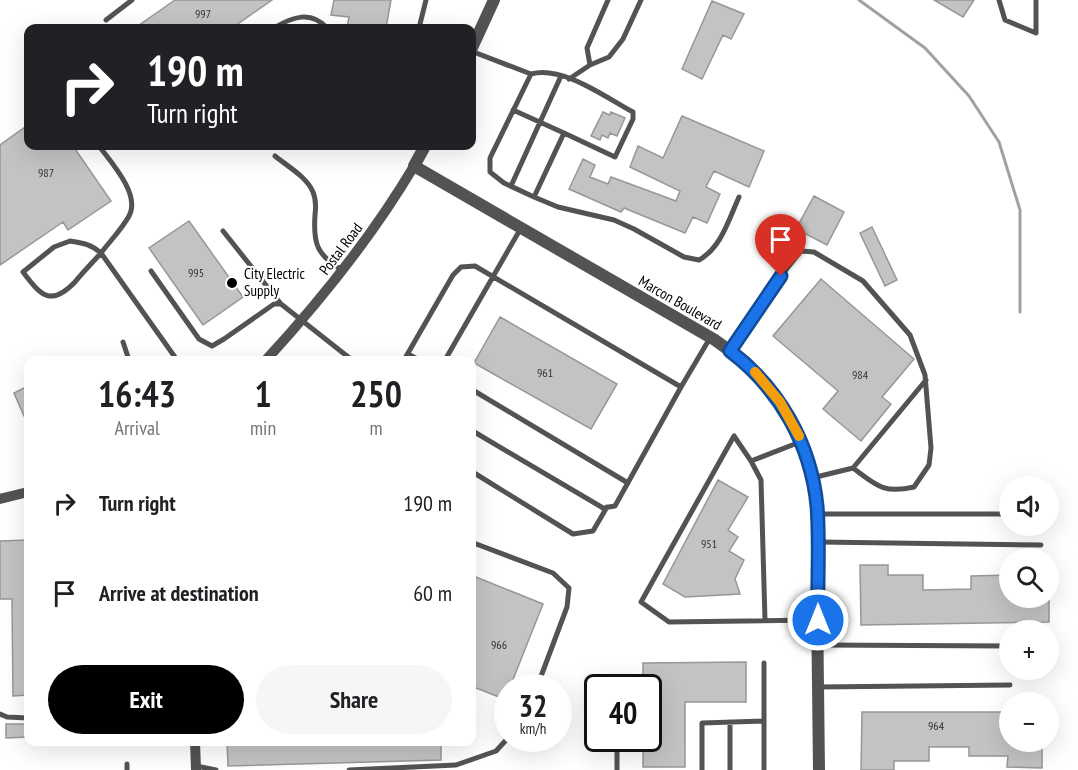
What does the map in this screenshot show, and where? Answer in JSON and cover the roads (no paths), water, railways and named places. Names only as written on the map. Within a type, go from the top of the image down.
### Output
[{"type":"street","points":[[476,39],[494,0]]},
{"type":"street","name":"Postal Road","points":[[270,356],[344,271],[379,223],[423,150]]},
{"type":"street","name":"Marcon Boulevard","points":[[414,166],[711,338],[730,351],[766,384],[780,402],[801,442],[812,478],[817,514],[819,770]]},
{"type":"street","points":[[0,499],[24,493]]},
{"type":"street","points":[[195,746],[196,768]]},
{"type":"lane","points":[[106,20],[132,0]]},
{"type":"lane","points":[[419,24],[426,0]]},
{"type":"lane","points":[[590,65],[587,48],[608,0]]},
{"type":"lane","points":[[569,79],[590,65],[609,57],[623,39],[641,0]]},
{"type":"lane","points":[[999,0],[1005,20],[1036,33],[1036,0]]},
{"type":"lane","points":[[283,24],[298,17],[310,17],[323,24]]},
{"type":"lane","points":[[476,52],[531,74],[553,72],[633,112],[633,119],[615,157],[513,110]]},
{"type":"lane","points":[[531,74],[490,158],[490,172],[511,186],[558,207],[614,220],[684,256],[699,260],[710,254],[739,196]]},
{"type":"lane","points":[[511,186],[561,76]]},
{"type":"lane","points":[[534,197],[564,133]]},
{"type":"lane","points":[[102,150],[125,183],[133,205],[130,215],[101,253],[65,292],[55,297],[40,293],[23,272],[62,243],[70,241],[94,246],[101,253],[174,356]]},
{"type":"lane","points":[[275,156],[307,182],[313,191],[316,202],[314,230],[316,244],[321,254],[329,262],[344,271]]},
{"type":"lane","points":[[447,356],[521,228]]},
{"type":"lane","points":[[223,231],[281,304],[347,356]]},
{"type":"lane","points":[[730,351],[781,276],[801,251],[814,252],[863,281],[910,335],[926,380],[931,448],[929,465],[914,486],[900,490],[879,487],[853,468]]},
{"type":"lane","points":[[407,356],[453,275],[461,267],[475,266],[681,387]]},
{"type":"lane","points":[[150,271],[198,339],[212,346],[274,304],[281,304]]},
{"type":"lane","points":[[476,433],[603,508],[615,506],[711,338]]},
{"type":"lane","points":[[123,342],[128,356]]},
{"type":"lane","points":[[812,478],[853,468],[926,380]]},
{"type":"lane","points":[[476,392],[628,483]]},
{"type":"lane","points":[[765,620],[761,480],[752,461],[734,436],[641,602],[669,622],[818,620]]},
{"type":"lane","points":[[752,461],[801,442]]},
{"type":"lane","points":[[476,474],[573,534],[593,531],[607,507]]},
{"type":"lane","points":[[817,514],[999,514]]},
{"type":"lane","points":[[817,542],[1041,545]]},
{"type":"lane","points":[[476,544],[553,573],[569,588],[567,607],[542,674]]},
{"type":"lane","points":[[818,645],[999,646]]},
{"type":"lane","points":[[764,663],[765,770]]},
{"type":"lane","points":[[818,687],[1010,685]]},
{"type":"lane","points":[[0,714],[7,717],[24,718]]},
{"type":"lane","points":[[702,770],[702,723],[764,721]]},
{"type":"lane","points":[[730,722],[730,770]]},
{"type":"lane","points":[[349,770],[456,765],[494,752]]},
{"type":"lane","points":[[617,752],[617,770]]},
{"type":"lane","points":[[196,768],[216,770]]},
{"type":"waterway","points":[[859,0],[925,48],[969,96],[999,142],[1020,210],[1020,312]]},
{"type":"place","name":"City Electric Supply","points":[[232,283]]}]
